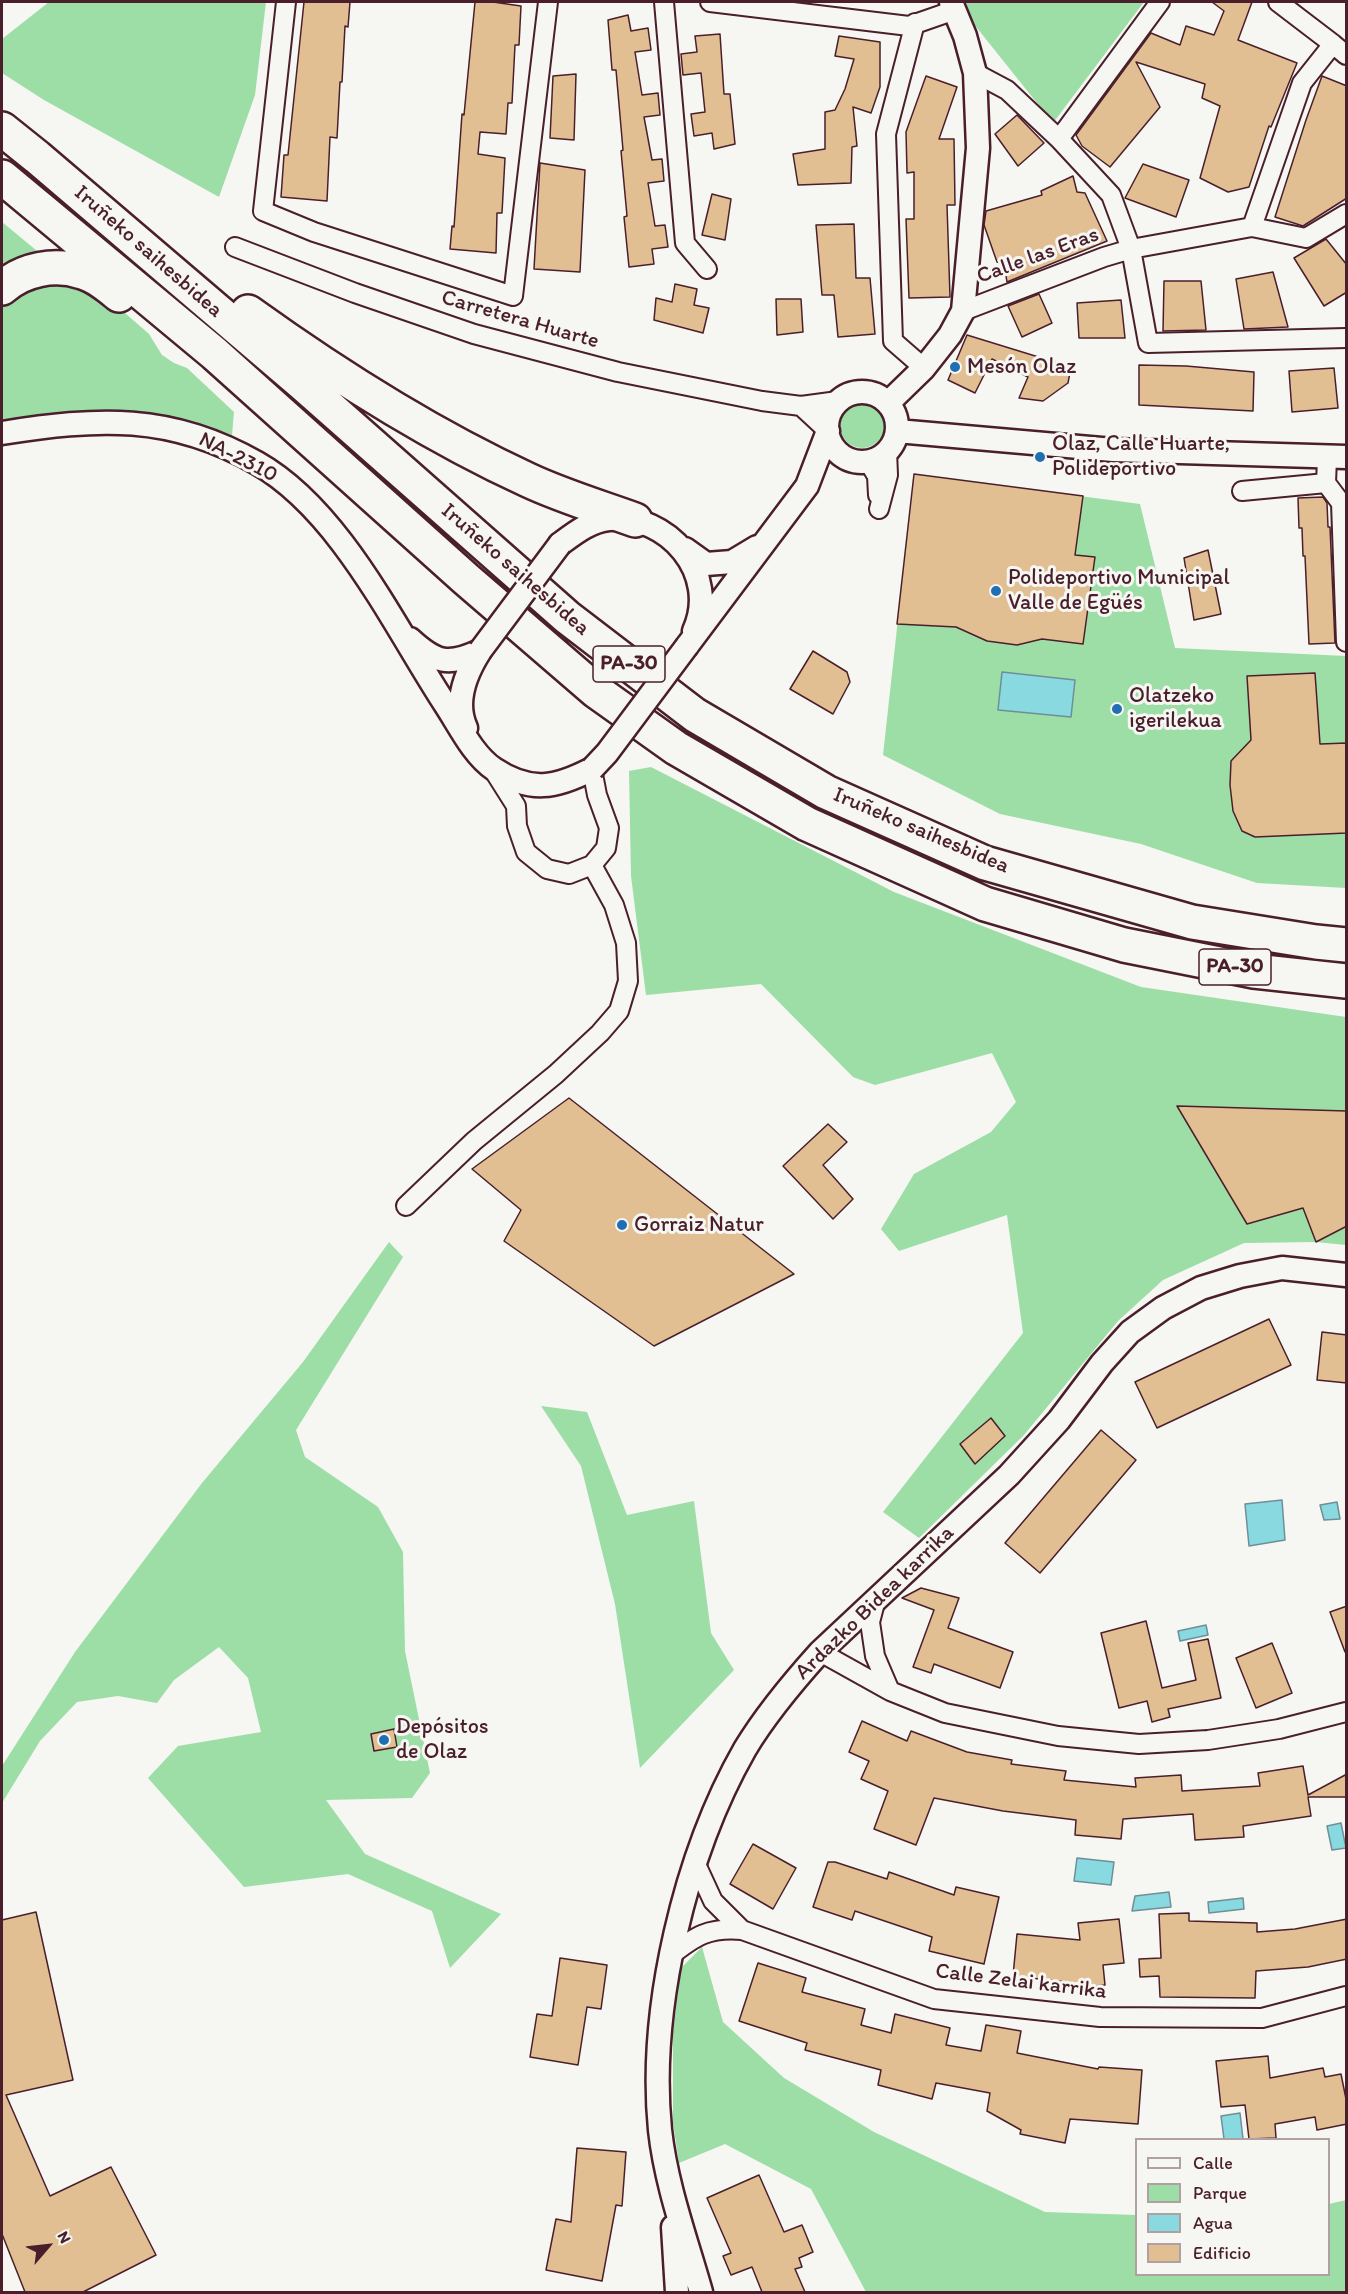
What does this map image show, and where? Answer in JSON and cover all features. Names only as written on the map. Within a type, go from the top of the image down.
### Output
[{"type":"highway","name":"Iruñeko saihesbidea","points":[[2,129],[303,384],[567,617],[696,715],[826,792],[985,863],[1192,922],[1347,945]]},
{"type":"highway","points":[[36,157],[115,203],[219,291],[324,367],[438,435],[529,481],[634,520]]},
{"type":"highway","name":"Iruñeko saihesbidea","points":[[2,177],[215,354],[466,579],[596,691],[676,748],[797,818],[985,904],[1124,945],[1254,971],[1347,981]]},
{"type":"highway","points":[[2,197],[578,689],[709,777],[797,818]]},
{"type":"highway","points":[[2,288],[23,273],[38,269],[62,268],[83,272],[99,280],[119,295]]},
{"type":"highway","points":[[1124,945],[1250,984],[1347,995]]},
{"type":"street","points":[[286,2],[263,211],[314,232],[513,296],[548,2]]},
{"type":"street","points":[[664,2],[685,243],[707,269]]},
{"type":"street","points":[[710,2],[909,26],[953,6],[965,36],[975,73],[978,148],[963,310],[950,335],[924,368],[888,403]]},
{"type":"street","points":[[1059,139],[1160,2]]},
{"type":"street","points":[[1278,2],[1340,50],[1302,83],[1252,228],[1306,238],[1347,214]]},
{"type":"street","points":[[915,23],[886,134],[893,342],[924,368]]},
{"type":"street","points":[[975,73],[1007,90],[1059,139],[1111,195],[1131,249],[1148,343],[1347,338]]},
{"type":"street","name":"Calle las Eras","points":[[963,310],[1131,249],[1252,228]]},
{"type":"street","name":"Carretera Huarte","points":[[235,247],[355,294],[474,334],[618,372],[801,406],[838,401]]},
{"type":"street","points":[[807,486],[835,468],[877,451],[896,420],[888,403],[879,396],[869,392],[858,392],[838,401],[828,420],[831,442],[837,451],[846,457],[877,451],[1113,450],[1337,457],[1326,483]]},
{"type":"street","points":[[801,406],[828,431]]},
{"type":"street","name":"NA-2310","points":[[2,433],[73,423],[129,422],[175,429],[259,463],[288,484],[311,506],[336,536],[402,632]]},
{"type":"street","points":[[492,768],[516,781],[542,786],[568,782],[592,769],[607,753],[807,486],[828,431]]},
{"type":"street","points":[[1242,491],[1326,483]]},
{"type":"street","points":[[1326,483],[1341,503],[1346,642]]},
{"type":"street","points":[[474,748],[463,723],[461,696],[468,670],[560,544],[582,528],[608,519],[634,520],[660,529],[706,564],[732,562],[764,543]]},
{"type":"street","points":[[681,546],[695,569],[701,595],[698,622],[687,646]]},
{"type":"street","points":[[402,632],[425,652],[442,661],[466,657],[480,651]]},
{"type":"street","points":[[402,632],[416,659],[474,748],[492,768],[516,806],[517,826],[526,852],[547,869],[569,874],[592,865],[606,849],[609,828],[597,795],[592,769]]},
{"type":"street","points":[[406,1206],[474,1141],[556,1074],[600,1033],[619,1011],[627,981],[626,943],[614,905],[592,865]]},
{"type":"street","name":"Ardazko Bidea karrika","points":[[701,2292],[669,2178],[660,2130],[659,2048],[670,1956],[695,1862],[719,1803],[746,1749],[793,1682],[820,1652],[1009,1474],[1059,1420],[1102,1363],[1130,1332],[1163,1308],[1201,1288],[1239,1276],[1282,1268],[1347,1275]]},
{"type":"street","points":[[876,1599],[870,1622],[875,1656],[890,1691]]},
{"type":"street","points":[[820,1652],[890,1691],[945,1713],[1058,1736],[1139,1744],[1208,1740],[1279,1729],[1347,1712]]},
{"type":"street","points":[[695,1862],[713,1901],[742,1930]]},
{"type":"street","name":"Calle Zelai karrika","points":[[670,1956],[702,1934],[723,1929],[742,1930],[934,1999],[1088,2016],[1262,2018],[1347,1996]]},
{"type":"street","name":"Ardazko Bidea karrika","points":[[669,2178],[677,2292]]},
{"type":"green space","points":[[49,2],[266,2],[255,95],[219,197],[44,100],[2,73],[2,39]]},
{"type":"green space","points":[[966,2],[1144,2],[1053,123],[969,18]]},
{"type":"green space","points":[[2,222],[48,260],[2,277]]},
{"type":"green space","points":[[61,279],[109,299],[149,334],[162,355],[187,368],[234,412],[232,435],[172,417],[118,410],[63,413],[2,421],[2,301]]},
{"type":"green space","points":[[862,404],[877,411],[884,426],[877,441],[862,448],[847,441],[840,426],[847,411]]},
{"type":"green space","name":"Olatzeko igerilekua","points":[[914,474],[1140,504],[1175,648],[1346,656],[1346,888],[1257,883],[1141,844],[1000,814],[883,755]]},
{"type":"green space","points":[[651,767],[894,892],[1141,987],[1346,1017],[1346,1245],[1316,1242],[1244,1243],[1163,1280],[1118,1321],[1024,1435],[919,1538],[883,1512],[1023,1333],[1007,1215],[899,1251],[881,1229],[914,1174],[991,1132],[1016,1102],[992,1053],[875,1085],[853,1077],[761,984],[646,995],[631,876],[629,771]]},
{"type":"green space","points":[[389,1242],[403,1257],[296,1430],[305,1457],[378,1507],[403,1552],[405,1651],[430,1773],[412,1798],[326,1800],[365,1854],[501,1914],[450,1968],[432,1911],[348,1874],[244,1887],[148,1778],[178,1746],[261,1732],[248,1678],[219,1647],[174,1680],[157,1703],[118,1696],[77,1702],[40,1741],[2,1803],[2,1766],[75,1652],[202,1483],[303,1362]]},
{"type":"green space","points":[[541,1406],[587,1412],[627,1515],[694,1501],[711,1633],[734,1670],[640,1768],[615,1604],[581,1466]]},
{"type":"green space","points":[[702,1947],[723,2022],[784,2078],[874,2132],[1045,2212],[1135,2215],[1135,2276],[1330,2276],[1330,2204],[1346,2200],[1346,2292],[866,2292],[811,2189],[725,2144],[679,2163],[673,2123],[673,2032],[681,1968]]},
{"type":"water","points":[[1002,672],[1075,680],[1071,717],[998,710]]},
{"type":"water","points":[[1282,1500],[1285,1540],[1249,1546],[1245,1504]]},
{"type":"water","points":[[1337,1502],[1340,1519],[1324,1520],[1320,1505]]},
{"type":"water","points":[[1206,1625],[1208,1635],[1180,1641],[1178,1631]]},
{"type":"water","points":[[1341,1823],[1346,1848],[1332,1850],[1327,1826]]},
{"type":"water","points":[[1077,1858],[1114,1862],[1111,1885],[1074,1881]]},
{"type":"water","points":[[1169,1892],[1171,1907],[1132,1911],[1135,1896]]},
{"type":"water","points":[[1243,1898],[1244,1909],[1209,1913],[1208,1902]]},
{"type":"water","points":[[1240,2113],[1243,2138],[1224,2138],[1221,2116]]},
{"type":"building","points":[[304,2],[350,2],[348,27],[345,26],[337,138],[330,137],[327,201],[281,197],[284,155],[288,155]]},
{"type":"building","points":[[475,2],[521,6],[519,45],[515,45],[512,103],[508,103],[506,134],[480,132],[478,154],[505,158],[502,213],[497,213],[496,253],[450,249]]},
{"type":"building","points":[[1212,2],[1252,2],[1238,40],[1297,63],[1271,127],[1269,126],[1249,187],[1228,192],[1200,178],[1220,106],[1202,98],[1205,84],[1136,62],[1160,107],[1110,167],[1082,146],[1076,135],[1151,33],[1180,45],[1186,26],[1214,35],[1224,11]]},
{"type":"building","points":[[628,15],[631,31],[648,28],[651,50],[635,52],[642,95],[658,93],[660,115],[644,117],[652,160],[662,159],[664,181],[648,183],[655,226],[665,225],[668,247],[652,249],[654,264],[629,267],[624,217],[627,216],[621,151],[623,150],[616,70],[612,70],[608,20]]},
{"type":"building","points":[[720,34],[724,94],[730,94],[735,144],[714,149],[712,133],[694,136],[691,114],[705,112],[701,73],[683,75],[681,54],[697,52],[695,36]]},
{"type":"building","points":[[839,36],[880,42],[880,87],[871,113],[853,107],[857,146],[852,147],[851,183],[798,185],[793,154],[825,149],[825,112],[835,110],[845,89],[854,59],[835,56]]},
{"type":"building","points":[[576,74],[574,140],[550,138],[553,76]]},
{"type":"building","points":[[926,76],[957,87],[939,139],[954,139],[955,205],[947,205],[950,297],[909,298],[906,219],[914,219],[914,172],[907,173],[906,132]]},
{"type":"building","points":[[1322,76],[1347,86],[1347,198],[1303,226],[1275,217]]},
{"type":"building","points":[[1017,115],[1044,143],[1018,166],[995,134]]},
{"type":"building","points":[[540,163],[585,170],[580,272],[534,269]]},
{"type":"building","points":[[1143,164],[1189,180],[1176,217],[1125,198]]},
{"type":"building","points":[[1073,176],[1077,192],[1085,193],[1107,241],[1007,282],[1004,264],[997,262],[984,225],[986,211],[1042,195],[1041,191]]},
{"type":"building","points":[[712,194],[731,199],[725,240],[702,235]]},
{"type":"building","points":[[854,224],[856,278],[870,278],[875,334],[838,337],[834,295],[822,295],[816,225]]},
{"type":"building","points":[[1326,239],[1347,265],[1347,292],[1324,306],[1294,258]]},
{"type":"building","points":[[1273,272],[1288,327],[1244,329],[1236,279]]},
{"type":"building","points":[[1164,281],[1201,281],[1206,330],[1163,331]]},
{"type":"building","points":[[675,284],[697,289],[694,305],[709,308],[703,333],[654,320],[656,298],[672,302]]},
{"type":"building","points":[[1039,294],[1052,323],[1022,337],[1008,306]]},
{"type":"building","points":[[776,299],[801,299],[803,332],[777,335]]},
{"type":"building","points":[[1121,300],[1125,338],[1079,338],[1077,303]]},
{"type":"building","points":[[967,335],[1071,367],[1068,383],[1043,401],[1019,398],[1028,377],[992,359],[975,393],[948,380]]},
{"type":"building","points":[[1139,365],[1186,366],[1254,372],[1253,411],[1139,405]]},
{"type":"building","points":[[1334,368],[1338,408],[1292,412],[1289,371]]},
{"type":"building","name":"Polideportivo Municipal Valle de Egüés","points":[[914,474],[1083,496],[1075,555],[1095,557],[1083,644],[1042,639],[1017,645],[987,641],[956,627],[897,624]]},
{"type":"building","points":[[1323,497],[1327,503],[1328,527],[1330,527],[1335,643],[1309,644],[1305,556],[1303,556],[1302,528],[1299,528],[1298,498]]},
{"type":"building","points":[[1208,550],[1221,614],[1194,620],[1184,558]]},
{"type":"building","points":[[813,651],[847,672],[850,682],[833,714],[790,689]]},
{"type":"building","points":[[1315,673],[1320,744],[1347,743],[1347,833],[1255,837],[1242,831],[1233,811],[1230,785],[1231,761],[1251,740],[1247,676]]},
{"type":"building","name":"Gorraiz Natur","points":[[569,1098],[794,1274],[654,1346],[504,1241],[521,1210],[472,1169]]},
{"type":"building","points":[[1177,1106],[1347,1111],[1347,1226],[1316,1242],[1303,1208],[1247,1224]]},
{"type":"building","points":[[828,1124],[847,1142],[823,1165],[853,1199],[833,1219],[783,1166]]},
{"type":"building","points":[[1269,1319],[1291,1365],[1157,1428],[1135,1382]]},
{"type":"building","points":[[1322,1332],[1347,1335],[1347,1383],[1317,1380]]},
{"type":"building","points":[[991,1418],[1005,1436],[975,1464],[960,1444]]},
{"type":"building","points":[[1101,1430],[1136,1460],[1040,1573],[1005,1543]]},
{"type":"building","points":[[921,1588],[959,1598],[948,1628],[1013,1652],[1000,1688],[934,1664],[931,1673],[913,1667],[934,1610],[902,1598]]},
{"type":"building","points":[[1347,1606],[1347,1652],[1345,1652],[1330,1612]]},
{"type":"building","points":[[1146,1621],[1162,1688],[1196,1680],[1188,1643],[1208,1639],[1221,1698],[1168,1709],[1170,1717],[1152,1722],[1147,1701],[1119,1708],[1101,1633]]},
{"type":"building","points":[[1272,1643],[1292,1693],[1256,1708],[1236,1658]]},
{"type":"building","points":[[862,1721],[907,1741],[911,1731],[967,1752],[1012,1760],[1011,1764],[1066,1771],[1064,1780],[1136,1787],[1135,1778],[1181,1775],[1182,1791],[1260,1786],[1258,1773],[1303,1766],[1308,1795],[1347,1774],[1347,1797],[1308,1797],[1311,1816],[1243,1826],[1244,1837],[1195,1840],[1193,1814],[1123,1819],[1121,1839],[1075,1835],[1076,1820],[1003,1811],[934,1798],[916,1845],[874,1829],[888,1791],[861,1779],[869,1761],[849,1752]]},
{"type":"building","name":"Depósitos de Olaz","points":[[394,1729],[397,1747],[374,1751],[371,1734]]},
{"type":"building","points":[[753,1844],[796,1868],[773,1909],[730,1884]]},
{"type":"building","points":[[828,1862],[835,1862],[887,1879],[889,1872],[954,1895],[956,1887],[999,1897],[984,1964],[929,1951],[932,1937],[855,1911],[852,1920],[813,1907]]},
{"type":"building","points":[[36,1912],[73,2080],[6,2095],[50,2196],[111,2167],[156,2255],[83,2292],[25,2292],[2,2234],[2,1920]]},
{"type":"building","points":[[1189,1913],[1189,1921],[1257,1923],[1257,1932],[1295,1929],[1347,1919],[1347,1959],[1308,1967],[1256,1971],[1255,1998],[1160,1997],[1159,1976],[1140,1977],[1139,1959],[1161,1958],[1159,1914]]},
{"type":"building","points":[[1119,1919],[1124,1963],[1103,1965],[1105,1985],[1067,1989],[1066,1982],[1013,1976],[1017,1934],[1080,1940],[1078,1923]]},
{"type":"building","points":[[560,1958],[607,1965],[601,2009],[587,2007],[578,2065],[530,2057],[537,2014],[552,2016]]},
{"type":"building","points":[[758,1963],[806,1978],[802,1992],[865,2009],[861,2025],[891,2033],[895,2014],[950,2028],[946,2045],[981,2051],[986,2025],[1021,2031],[1017,2053],[1098,2069],[1099,2067],[1142,2070],[1138,2124],[1070,2119],[1065,2143],[1020,2134],[1021,2130],[987,2111],[990,2093],[936,2083],[932,2099],[878,2085],[881,2070],[805,2050],[807,2043],[739,2021]]},
{"type":"building","points":[[1268,2056],[1270,2078],[1323,2068],[1325,2077],[1341,2074],[1347,2104],[1347,2124],[1317,2130],[1315,2117],[1275,2124],[1276,2138],[1249,2138],[1245,2105],[1221,2107],[1216,2061]]},
{"type":"building","points":[[577,2148],[626,2152],[622,2206],[616,2205],[602,2281],[546,2270],[556,2219],[571,2222]]},
{"type":"building","points":[[759,2175],[784,2232],[802,2225],[813,2252],[799,2258],[802,2267],[795,2269],[805,2292],[762,2292],[752,2267],[731,2275],[723,2256],[731,2253],[707,2198]]},
{"type":"place","name":"Mesón Olaz","points":[[955,367]]},
{"type":"place","name":"Olaz, Calle Huarte, Polideportivo","points":[[1040,457]]},
{"type":"place","name":"Polideportivo Municipal Valle de Egüés","points":[[996,591]]},
{"type":"place","name":"Olatzeko igerilekua","points":[[1117,709]]},
{"type":"place","name":"Gorraiz Natur","points":[[622,1225]]},
{"type":"place","name":"Depósitos de Olaz","points":[[384,1740]]}]
